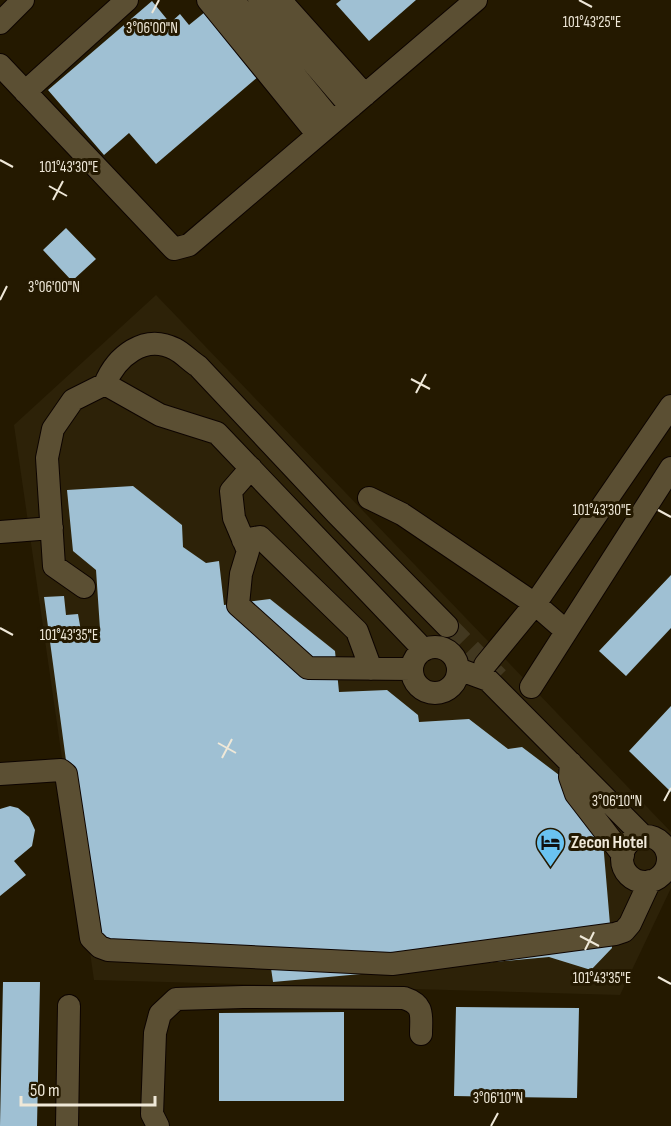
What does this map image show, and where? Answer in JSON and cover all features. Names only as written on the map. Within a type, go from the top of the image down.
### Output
[{"type":"street","points":[[0,23],[23,0]]},
{"type":"street","points":[[25,92],[127,0]]},
{"type":"street","points":[[208,0],[326,129]]},
{"type":"street","points":[[232,0],[326,129]]},
{"type":"street","points":[[259,0],[358,101]]},
{"type":"street","points":[[279,0],[358,101]]},
{"type":"street","points":[[0,65],[174,249],[189,245],[476,0]]},
{"type":"street","points":[[84,587],[54,566],[47,458],[52,429],[74,400],[105,384],[111,370],[129,351],[153,344],[174,348],[198,366],[328,505],[447,626]]},
{"type":"street","points":[[105,384],[160,415],[217,433],[424,650]]},
{"type":"street","points":[[485,665],[534,604],[671,406]]},
{"type":"street","points":[[251,468],[231,491],[234,518],[248,551],[238,605],[308,668],[412,669]]},
{"type":"street","points":[[531,687],[671,468]]},
{"type":"street","points":[[369,498],[402,514],[534,604],[566,631]]},
{"type":"street","points":[[0,532],[52,528]]},
{"type":"street","points":[[243,540],[260,537],[357,631],[371,669]]},
{"type":"street","points":[[440,648],[453,655],[458,669],[454,683],[443,692],[435,693],[422,689],[417,684],[412,669],[414,662],[424,650],[440,648]]},
{"type":"street","points":[[458,669],[488,680],[571,763],[657,834],[666,851],[667,866],[663,873],[650,881],[642,882],[629,875],[625,869],[623,855],[576,794],[570,777],[571,763]]},
{"type":"street","points":[[0,774],[61,770],[66,774],[90,939],[108,950],[392,964],[615,934],[624,931],[630,924],[650,881]]},
{"type":"street","points":[[623,855],[630,842],[657,834]]},
{"type":"street","points":[[158,1126],[152,1114],[155,1033],[160,1014],[176,999],[404,998],[415,1002],[421,1010],[421,1034]]},
{"type":"street","points":[[67,1126],[69,1006]]},
{"type":"shaded area","points":[[156,295],[671,832],[671,888],[620,995],[94,980],[14,425]]},
{"type":"building","points":[[341,0],[416,0],[369,41],[336,4]]},
{"type":"building","points":[[152,1],[170,23],[180,14],[189,25],[205,12],[259,76],[156,164],[129,133],[104,155],[48,90]]},
{"type":"building","points":[[66,228],[96,259],[72,281],[43,250]]},
{"type":"building","points":[[133,486],[182,525],[183,547],[206,563],[219,561],[224,605],[270,599],[335,651],[339,692],[387,690],[418,715],[419,722],[469,719],[508,749],[522,747],[600,806],[612,948],[591,970],[549,957],[273,982],[268,947],[120,962],[92,954],[44,597],[64,596],[66,615],[78,614],[81,631],[100,629],[96,570],[73,551],[67,490]]},
{"type":"building","points":[[671,575],[671,628],[626,676],[599,651]]},
{"type":"building","points":[[671,706],[671,792],[629,751]]},
{"type":"building","points":[[10,806],[18,808],[29,817],[35,830],[32,846],[14,861],[26,875],[0,896],[0,809]]},
{"type":"building","points":[[3,982],[40,982],[37,1126],[0,1126]]},
{"type":"building","points":[[456,1007],[579,1008],[577,1098],[454,1096]]},
{"type":"building","points":[[344,1012],[344,1101],[219,1101],[219,1013]]},
{"type":"tunnel","points":[[447,626],[498,678]]},
{"type":"place","name":"Zecon Hotel","points":[[550,868]]}]
